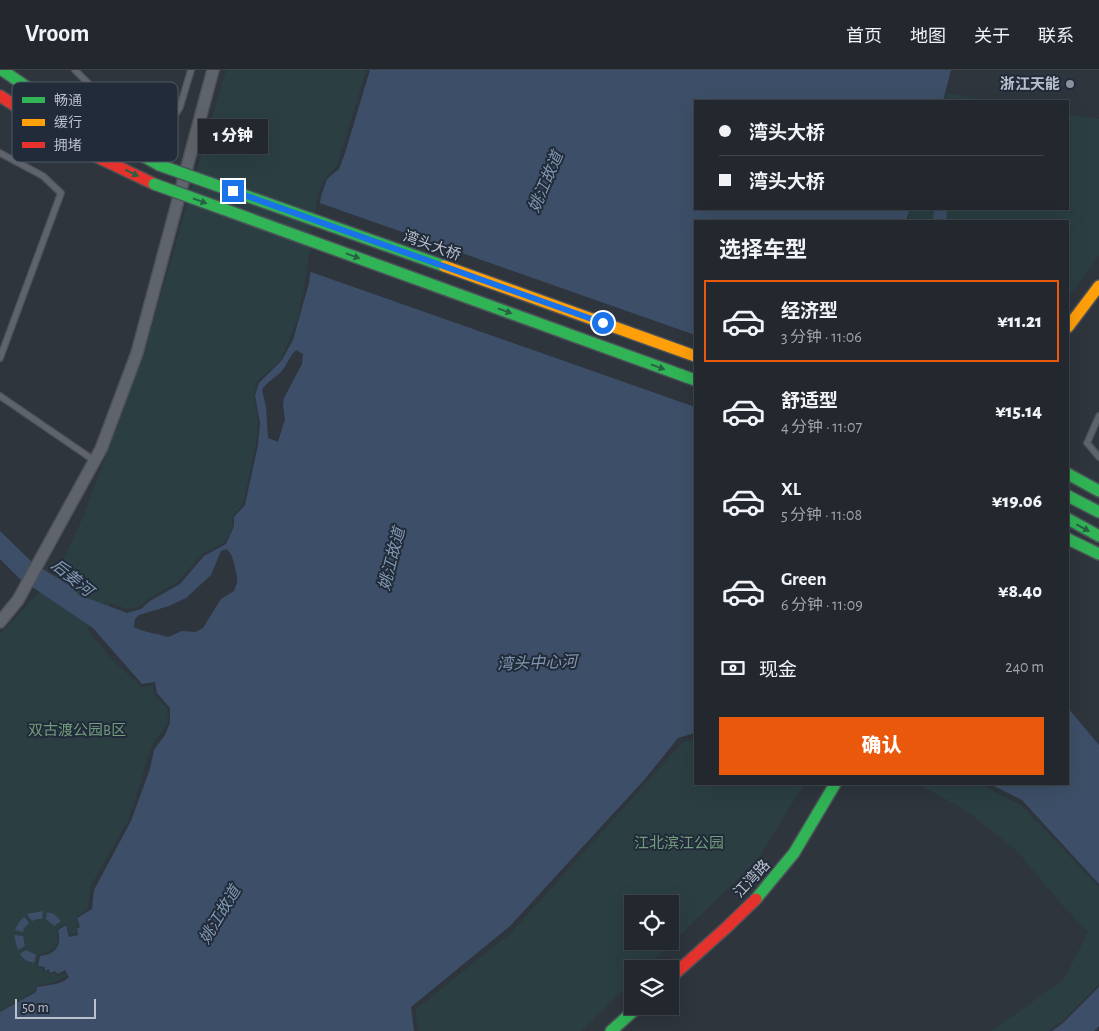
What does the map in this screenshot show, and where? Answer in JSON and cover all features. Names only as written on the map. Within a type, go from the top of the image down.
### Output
[{"type":"main road","name":"湾头大桥","points":[[2,70],[17,82]]},
{"type":"main road","points":[[0,96],[12,104]]},
{"type":"main road","points":[[108,162],[154,184],[694,380]]},
{"type":"main road","name":"湾头大桥","points":[[153,162],[694,356]]},
{"type":"main road","points":[[1069,326],[1099,286]]},
{"type":"main road","points":[[1069,475],[1099,491]]},
{"type":"main road","points":[[1069,497],[1099,512]]},
{"type":"main road","points":[[1069,520],[1099,536]]},
{"type":"main road","points":[[1069,539],[1099,554]]},
{"type":"main road","name":"江湾路","points":[[679,970],[725,928],[778,875],[799,846],[834,785]]},
{"type":"main road","points":[[611,1031],[629,1015]]},
{"type":"street","points":[[0,622],[18,600],[100,452],[137,353],[213,70]]},
{"type":"lane","points":[[75,70],[87,82]]},
{"type":"lane","points":[[178,110],[190,70]]},
{"type":"lane","points":[[0,153],[12,159]]},
{"type":"lane","points":[[0,358],[61,193],[43,176],[17,162]]},
{"type":"lane","points":[[0,396],[95,461]]},
{"type":"lane","points":[[1099,416],[1087,443],[1099,457]]},
{"type":"green space","name":"双古渡公园B区","points":[[226,70],[366,70],[337,166],[327,176],[318,193],[305,282],[297,321],[281,360],[257,381],[254,395],[258,423],[256,444],[243,504],[235,513],[231,522],[233,526],[224,543],[203,553],[177,582],[148,599],[139,607],[127,609],[111,603],[87,629],[111,658],[141,687],[153,685],[154,695],[168,709],[167,725],[152,745],[128,821],[90,887],[88,909],[76,917],[77,934],[70,935],[66,923],[57,929],[57,945],[51,951],[38,955],[36,967],[43,968],[43,972],[56,973],[57,976],[65,973],[67,976],[52,983],[37,985],[35,991],[0,1011],[0,634],[58,572],[83,517],[145,350]]},
{"type":"green space","points":[[947,93],[988,100],[944,100]]},
{"type":"green space","points":[[1069,114],[1099,119],[1099,255],[1069,297],[1069,220],[908,220],[911,210],[1069,210]]},
{"type":"green space","name":"江北滨江公园","points":[[694,739],[694,785],[803,785],[758,859],[679,936],[679,895],[624,895],[624,950],[665,950],[654,960],[624,960],[624,989],[581,1031],[419,1031],[415,1010],[511,933],[683,742]]},
{"type":"green space","points":[[921,785],[982,785],[1021,805],[1099,887],[1099,984],[1061,1022],[1047,1031],[992,1031],[1064,979],[1088,932],[1063,906],[1017,851],[968,812]]},
{"type":"water","points":[[370,70],[951,70],[943,100],[694,100],[694,210],[910,210],[906,220],[694,220],[694,733],[678,738],[645,779],[510,926],[411,1007],[414,1031],[0,1031],[0,1012],[36,992],[37,987],[59,983],[69,977],[65,970],[58,974],[55,971],[50,973],[49,969],[45,971],[45,967],[38,966],[40,956],[54,951],[59,940],[58,930],[66,925],[69,937],[78,935],[77,928],[80,927],[77,918],[92,909],[94,890],[131,821],[150,769],[154,750],[165,735],[170,723],[170,708],[157,693],[155,682],[142,684],[93,628],[19,578],[0,559],[0,531],[33,563],[72,587],[79,595],[127,613],[141,609],[150,601],[180,584],[204,556],[226,544],[234,526],[234,517],[245,505],[258,445],[260,423],[255,395],[259,383],[282,360],[293,340],[309,283],[321,196],[327,179],[339,169]],"holes":[[[296,350],[303,354],[302,364],[284,398],[285,419],[278,442],[268,438],[266,407],[262,390],[280,373]],[[227,549],[232,556],[237,576],[234,591],[221,599],[203,628],[196,632],[182,631],[168,637],[142,631],[134,627],[135,619],[139,615],[169,606],[186,598],[211,575],[221,551]]]},
{"type":"water","points":[[934,210],[947,210],[946,220],[933,220]]},
{"type":"water","points":[[1069,709],[1099,745],[1099,884],[1022,800],[992,785],[1069,785]]},
{"type":"water","points":[[43,911],[42,919],[32,921],[27,914]]},
{"type":"water","points":[[47,912],[54,914],[61,921],[54,926],[46,919]]},
{"type":"water","points":[[24,917],[29,923],[23,932],[15,930],[19,922]]},
{"type":"water","points":[[14,935],[23,936],[25,946],[18,950]]},
{"type":"water","points":[[26,950],[36,955],[34,963],[25,960],[20,954]]},
{"type":"water","points":[[1099,987],[1099,1026],[1094,1031],[1052,1031],[1062,1024]]},
{"type":"pier","points":[[317,202],[694,335],[694,407],[308,271]]},
{"type":"traffic: fast","points":[[2,70],[20,82]]},
{"type":"traffic: fast","points":[[154,162],[159,165]]},
{"type":"traffic: fast","points":[[159,165],[444,266]]},
{"type":"traffic: fast","points":[[154,184],[694,380]]},
{"type":"traffic: fast","points":[[1069,475],[1099,491]]},
{"type":"traffic: fast","points":[[1069,497],[1099,512]]},
{"type":"traffic: fast","points":[[1069,520],[1099,536]]},
{"type":"traffic: fast","points":[[1069,539],[1099,554]]},
{"type":"traffic: fast","points":[[756,899],[794,853],[834,785]]},
{"type":"traffic: fast","points":[[611,1031],[629,1015]]},
{"type":"traffic: slow","points":[[444,266],[694,356]]},
{"type":"traffic: slow","points":[[1069,326],[1099,286]]},
{"type":"traffic: jam","points":[[0,96],[12,104]]},
{"type":"traffic: jam","points":[[108,162],[154,184]]},
{"type":"traffic: jam","points":[[679,970],[756,899]]},
{"type":"place","name":"浙江天能","points":[[1070,84]]},
{"type":"route","points":[[233,191],[603,323]]},
{"type":"water label","name":"姚江故道","points":[[546,182]]},
{"type":"water label","name":"姚江故道","points":[[392,559]]},
{"type":"water label","name":"后姜河","points":[[72,578]]},
{"type":"water label","name":"湾头中心河","points":[[537,663]]},
{"type":"water label","name":"姚江故道","points":[[220,915]]}]
